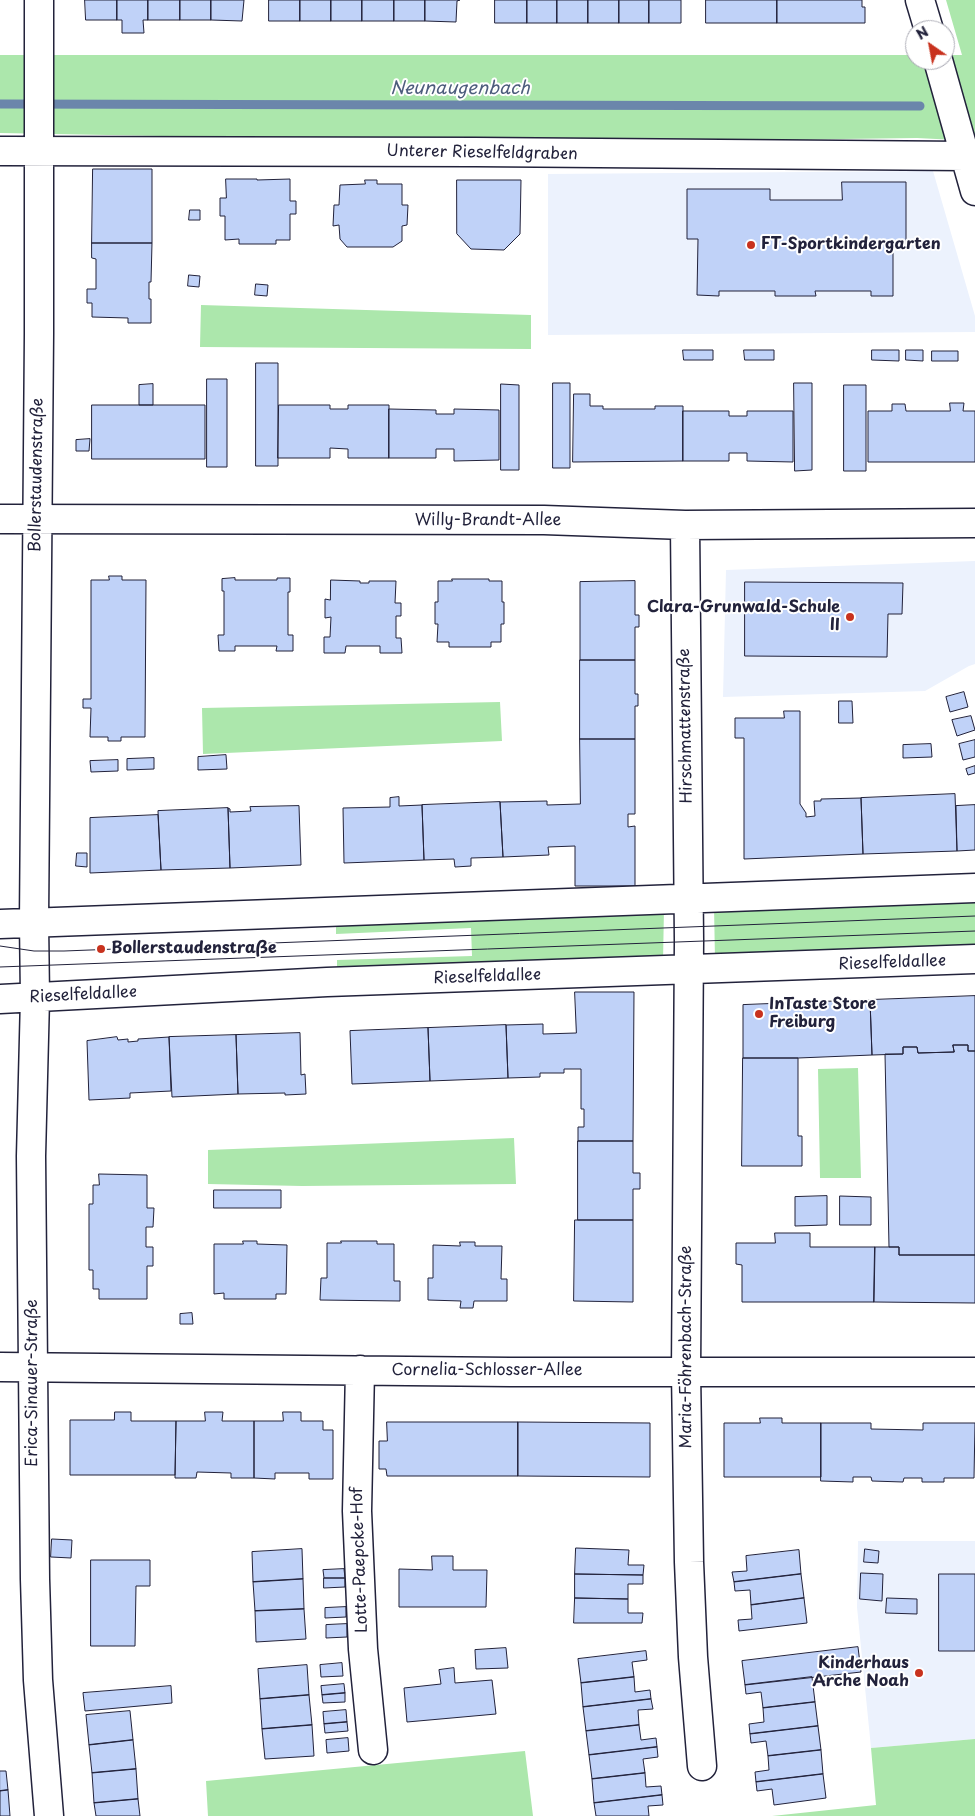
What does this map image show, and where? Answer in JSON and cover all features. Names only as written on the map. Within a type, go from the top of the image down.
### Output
[{"type":"street","name":"Bollerstaudenstraße","points":[[34,950],[40,151],[39,0]]},
{"type":"street","points":[[920,0],[926,20]]},
{"type":"street","points":[[941,70],[975,191]]},
{"type":"street","name":"Unterer Rieselfeldgraben","points":[[0,151],[965,156]]},
{"type":"street","name":"Willy-Brandt-Allee","points":[[0,518],[544,520],[685,525],[975,523]]},
{"type":"street","name":"Hirschmattenstraße","points":[[685,525],[689,927]]},
{"type":"street","points":[[0,924],[34,921],[975,888]]},
{"type":"street","name":"Maria-Föhrenbach-Straße","points":[[689,927],[686,1372],[689,1562],[693,1657],[702,1766]]},
{"type":"street","name":"Erica-Sinauer-Straße","points":[[34,950],[35,998],[31,1156],[35,1579],[38,1680],[49,1816]]},
{"type":"street","name":"Rieselfeldallee","points":[[0,999],[327,982],[975,959]]},
{"type":"street","name":"Cornelia-Schlosser-Allee","points":[[0,1368],[975,1372]]},
{"type":"street","name":"Lotte-Paepcke-Hof","points":[[360,1370],[357,1511],[363,1649],[373,1750]]},
{"type":"shaded area","name":"FT-Sportkindergarten","points":[[933,171],[975,316],[975,332],[548,335],[548,174]]},
{"type":"shaded area","name":"Clara-Grunwald-Schule II","points":[[975,561],[975,664],[925,691],[723,697],[726,570]]},
{"type":"shaded area","name":"Kinderhaus Arche Noah","points":[[858,1541],[975,1541],[975,1739],[871,1748],[857,1607]]},
{"type":"green space","points":[[946,0],[975,0],[975,141],[917,138],[540,143],[0,133],[0,55],[905,55],[905,70],[955,70],[955,55],[962,55],[955,31],[955,20],[952,20]]},
{"type":"green space","points":[[201,305],[531,315],[531,349],[200,347]]},
{"type":"green space","points":[[500,702],[502,741],[203,754],[202,708]]},
{"type":"green space","points":[[975,896],[975,950],[715,960],[714,906]]},
{"type":"green space","points":[[664,908],[663,962],[337,974],[337,960],[472,956],[471,928],[336,934],[336,920]]},
{"type":"green space","points":[[858,1068],[861,1178],[820,1178],[818,1069]]},
{"type":"green space","points":[[514,1138],[516,1184],[302,1186],[208,1184],[208,1150]]},
{"type":"green space","points":[[975,1739],[975,1816],[772,1816],[876,1805],[871,1748]]},
{"type":"green space","points":[[525,1751],[533,1816],[208,1816],[206,1781]]},
{"type":"building","points":[[85,0],[117,0],[117,20],[86,20]]},
{"type":"building","points":[[117,0],[148,0],[148,20],[143,20],[144,33],[122,33],[122,20],[117,20]]},
{"type":"building","points":[[148,0],[180,0],[180,20],[148,20]]},
{"type":"building","points":[[180,0],[211,0],[211,20],[180,20]]},
{"type":"building","points":[[211,0],[244,0],[242,21],[211,20]]},
{"type":"building","points":[[269,0],[300,0],[300,21],[269,21]]},
{"type":"building","points":[[300,0],[331,0],[331,21],[300,21]]},
{"type":"building","points":[[331,0],[362,0],[362,21],[331,21]]},
{"type":"building","points":[[362,0],[394,0],[394,21],[362,21]]},
{"type":"building","points":[[394,0],[425,0],[425,21],[394,21]]},
{"type":"building","points":[[425,0],[460,0],[457,1],[456,22],[425,21]]},
{"type":"building","points":[[495,0],[527,0],[527,23],[495,23]]},
{"type":"building","points":[[527,0],[557,0],[557,23],[527,23]]},
{"type":"building","points":[[557,0],[588,0],[588,23],[557,23]]},
{"type":"building","points":[[588,0],[619,0],[619,23],[588,23]]},
{"type":"building","points":[[619,0],[649,0],[649,23],[619,23]]},
{"type":"building","points":[[649,0],[681,0],[681,23],[649,23]]},
{"type":"building","points":[[706,0],[777,0],[777,23],[706,23]]},
{"type":"building","points":[[777,0],[862,0],[862,7],[865,7],[865,23],[777,23]]},
{"type":"building","points":[[93,169],[152,169],[152,243],[92,243]]},
{"type":"building","points":[[226,179],[290,179],[290,201],[296,201],[296,214],[290,214],[290,240],[276,240],[276,244],[239,244],[239,239],[225,240],[225,216],[220,216],[220,198],[226,198]]},
{"type":"building","points":[[365,180],[377,180],[377,184],[402,184],[402,205],[408,205],[407,225],[402,226],[402,241],[393,247],[347,247],[340,239],[339,225],[333,226],[334,205],[339,205],[340,185],[365,184]]},
{"type":"building","points":[[457,180],[521,180],[520,234],[504,250],[471,249],[457,234]]},
{"type":"building","points":[[842,182],[906,182],[906,246],[893,246],[893,296],[871,296],[871,291],[815,291],[816,296],[775,296],[775,291],[719,291],[719,296],[697,295],[698,239],[687,239],[687,189],[770,189],[770,200],[842,200]]},
{"type":"building","points":[[190,210],[200,210],[200,220],[189,220]]},
{"type":"building","points":[[92,243],[152,243],[151,282],[149,282],[151,323],[128,323],[128,318],[92,317],[92,303],[87,303],[87,289],[96,289],[96,259],[92,258]]},
{"type":"building","points":[[189,275],[200,276],[199,287],[188,286]]},
{"type":"building","points":[[256,284],[268,285],[267,296],[255,295]]},
{"type":"building","points":[[683,350],[713,350],[713,360],[684,360]]},
{"type":"building","points":[[744,350],[774,350],[774,360],[745,360]]},
{"type":"building","points":[[872,350],[899,350],[899,361],[872,360]]},
{"type":"building","points":[[906,350],[923,350],[923,361],[906,360]]},
{"type":"building","points":[[932,351],[958,351],[958,361],[932,361]]},
{"type":"building","points":[[256,363],[278,363],[278,466],[256,466]]},
{"type":"building","points":[[207,379],[227,379],[227,467],[207,467]]},
{"type":"building","points":[[553,383],[570,383],[570,468],[553,468]]},
{"type":"building","points":[[794,383],[812,383],[812,470],[795,471]]},
{"type":"building","points":[[153,384],[153,405],[139,405],[139,385]]},
{"type":"building","points":[[501,384],[519,385],[519,470],[501,470]]},
{"type":"building","points":[[844,385],[866,385],[866,471],[844,471]]},
{"type":"building","points":[[574,394],[590,394],[590,406],[603,406],[603,409],[655,409],[655,406],[683,406],[683,461],[573,462]]},
{"type":"building","points":[[950,403],[964,403],[963,411],[975,411],[975,462],[868,462],[868,411],[892,411],[892,404],[905,404],[906,411],[950,411]]},
{"type":"building","points":[[92,405],[205,405],[205,459],[92,459]]},
{"type":"building","points":[[279,405],[330,405],[330,409],[348,409],[348,405],[389,405],[389,458],[348,458],[348,449],[330,448],[330,458],[278,458]]},
{"type":"building","points":[[389,409],[436,410],[436,414],[454,414],[454,409],[499,410],[499,460],[454,461],[454,449],[436,449],[436,458],[389,458]]},
{"type":"building","points":[[683,411],[729,411],[729,416],[747,416],[747,411],[793,411],[793,462],[747,461],[747,453],[729,453],[729,461],[683,461]]},
{"type":"building","points":[[90,439],[89,451],[76,451],[76,440]]},
{"type":"building","points":[[109,576],[122,576],[122,580],[146,580],[145,737],[121,737],[121,741],[108,741],[108,737],[90,737],[91,708],[83,708],[83,699],[91,699],[91,580],[109,580]]},
{"type":"building","points":[[235,578],[235,580],[277,580],[277,578],[290,578],[290,592],[288,592],[288,635],[293,635],[293,651],[276,651],[277,646],[235,646],[235,651],[219,651],[218,635],[224,635],[224,591],[222,591],[222,579]]},
{"type":"building","points":[[452,579],[502,581],[504,624],[501,624],[501,642],[491,642],[491,647],[449,647],[449,642],[437,642],[438,624],[435,624],[435,602],[438,602],[438,581],[452,581]]},
{"type":"building","points":[[331,580],[360,581],[360,583],[396,581],[395,603],[401,603],[401,616],[396,616],[396,638],[401,638],[402,653],[380,653],[380,646],[346,646],[345,653],[324,653],[324,637],[330,637],[331,617],[325,618],[325,599],[330,600]]},
{"type":"building","points":[[635,581],[635,615],[639,615],[639,627],[635,627],[635,660],[580,660],[580,582]]},
{"type":"building","points":[[745,582],[903,583],[902,614],[888,614],[887,657],[745,656]]},
{"type":"building","points":[[580,660],[635,660],[635,694],[638,694],[638,706],[635,706],[635,739],[580,739]]},
{"type":"building","points":[[964,692],[968,707],[950,712],[946,697]]},
{"type":"building","points":[[839,701],[852,701],[853,723],[839,723]]},
{"type":"building","points":[[784,711],[800,711],[800,804],[806,813],[806,817],[815,816],[814,801],[821,801],[821,799],[861,798],[863,854],[744,859],[744,738],[735,738],[735,718],[784,718]]},
{"type":"building","points":[[971,716],[975,730],[957,736],[952,720]]},
{"type":"building","points":[[580,739],[635,739],[635,814],[628,814],[628,827],[635,826],[635,886],[575,886],[575,846],[548,847],[549,855],[503,857],[500,802],[547,801],[547,805],[580,804]]},
{"type":"building","points":[[975,740],[975,757],[963,760],[959,744]]},
{"type":"building","points":[[931,744],[932,757],[903,758],[903,745]]},
{"type":"building","points":[[226,755],[227,769],[198,770],[198,757]]},
{"type":"building","points":[[154,758],[154,769],[127,770],[127,759]]},
{"type":"building","points":[[118,760],[118,771],[91,772],[90,761]]},
{"type":"building","points":[[975,766],[975,773],[968,775],[966,769]]},
{"type":"building","points":[[955,794],[957,851],[863,854],[861,798]]},
{"type":"building","points":[[399,797],[399,806],[422,805],[424,860],[344,863],[343,808],[390,807],[390,798]]},
{"type":"building","points":[[500,802],[503,857],[471,858],[471,866],[455,867],[454,859],[424,860],[422,805]]},
{"type":"building","points":[[975,805],[975,850],[957,851],[956,806]]},
{"type":"building","points":[[299,806],[301,865],[230,868],[228,808],[230,812],[251,811],[250,807]]},
{"type":"building","points":[[228,808],[230,868],[161,870],[158,811]]},
{"type":"building","points":[[158,815],[161,870],[90,873],[90,818]]},
{"type":"building","points":[[77,853],[87,853],[87,867],[76,866]]},
{"type":"building","points":[[575,992],[634,992],[633,1141],[578,1141],[578,1127],[584,1127],[584,1109],[581,1109],[581,1069],[564,1069],[564,1073],[540,1073],[540,1077],[508,1078],[506,1025],[543,1024],[543,1034],[576,1033]]},
{"type":"building","points":[[975,996],[975,1051],[968,1051],[968,1045],[953,1045],[954,1052],[918,1053],[917,1047],[903,1047],[903,1054],[872,1055],[870,1000]]},
{"type":"building","points":[[870,1000],[872,1055],[743,1058],[743,1005]]},
{"type":"building","points":[[506,1025],[508,1078],[430,1081],[428,1028]]},
{"type":"building","points":[[428,1028],[430,1081],[352,1084],[350,1031]]},
{"type":"building","points":[[300,1033],[301,1075],[305,1074],[306,1094],[238,1094],[236,1035]]},
{"type":"building","points":[[236,1035],[238,1094],[172,1097],[169,1037]]},
{"type":"building","points":[[117,1037],[118,1040],[128,1039],[128,1042],[138,1041],[138,1039],[169,1037],[171,1091],[130,1093],[130,1098],[89,1100],[87,1041]]},
{"type":"building","points":[[953,1045],[968,1045],[968,1051],[975,1051],[975,1255],[899,1255],[899,1247],[889,1247],[885,1054],[903,1054],[903,1047],[917,1047],[918,1053],[954,1052]]},
{"type":"building","points":[[743,1058],[798,1058],[798,1136],[802,1136],[802,1166],[742,1166]]},
{"type":"building","points":[[578,1141],[633,1141],[633,1173],[640,1173],[640,1189],[633,1189],[633,1220],[578,1220]]},
{"type":"building","points":[[99,1174],[147,1175],[147,1208],[154,1208],[153,1227],[146,1227],[146,1247],[153,1247],[153,1266],[147,1266],[147,1299],[99,1299],[99,1289],[93,1289],[93,1270],[89,1270],[89,1204],[93,1204],[93,1185],[99,1185]]},
{"type":"building","points":[[214,1190],[281,1190],[281,1208],[214,1208]]},
{"type":"building","points":[[827,1196],[827,1225],[795,1226],[795,1197]]},
{"type":"building","points":[[840,1196],[871,1197],[871,1225],[840,1225]]},
{"type":"building","points":[[575,1220],[633,1220],[633,1302],[574,1301]]},
{"type":"building","points":[[775,1233],[810,1233],[810,1247],[875,1247],[874,1302],[742,1302],[742,1265],[736,1264],[736,1243],[775,1243]]},
{"type":"building","points":[[243,1241],[257,1241],[257,1244],[287,1245],[286,1294],[276,1294],[276,1299],[224,1299],[224,1293],[214,1294],[214,1244],[243,1244]]},
{"type":"building","points":[[341,1241],[377,1241],[377,1244],[394,1244],[394,1281],[400,1281],[400,1301],[320,1300],[321,1278],[327,1278],[327,1243],[341,1243]]},
{"type":"building","points":[[460,1242],[475,1242],[475,1246],[502,1246],[501,1279],[507,1279],[507,1301],[474,1301],[473,1308],[460,1308],[461,1301],[428,1300],[428,1278],[433,1278],[433,1245],[460,1246]]},
{"type":"building","points":[[875,1247],[899,1247],[899,1255],[975,1255],[975,1303],[874,1302]]},
{"type":"building","points":[[192,1313],[193,1324],[180,1324],[180,1314]]},
{"type":"building","points":[[115,1412],[131,1412],[131,1421],[176,1421],[175,1475],[70,1475],[70,1420],[114,1420]]},
{"type":"building","points":[[205,1412],[223,1412],[222,1421],[254,1421],[254,1478],[231,1478],[231,1473],[197,1472],[196,1478],[175,1478],[176,1421],[205,1421]]},
{"type":"building","points":[[283,1412],[301,1412],[301,1421],[323,1421],[323,1430],[333,1430],[333,1479],[309,1479],[309,1473],[275,1473],[275,1479],[254,1478],[254,1421],[283,1421]]},
{"type":"building","points":[[760,1418],[782,1418],[782,1423],[821,1423],[821,1477],[724,1477],[724,1423],[760,1423]]},
{"type":"building","points":[[387,1422],[518,1422],[518,1476],[387,1476],[386,1469],[379,1469],[379,1441],[387,1441]]},
{"type":"building","points":[[518,1422],[650,1423],[650,1477],[518,1476]]},
{"type":"building","points":[[821,1423],[871,1423],[871,1429],[923,1430],[923,1423],[975,1423],[974,1478],[944,1478],[944,1482],[922,1482],[922,1478],[904,1478],[903,1482],[872,1481],[871,1477],[853,1477],[853,1482],[821,1481]]},
{"type":"building","points":[[52,1539],[72,1540],[71,1558],[51,1557]]},
{"type":"building","points":[[576,1548],[629,1550],[628,1565],[644,1565],[643,1575],[575,1574]]},
{"type":"building","points":[[302,1549],[303,1579],[253,1582],[252,1552]]},
{"type":"building","points":[[865,1549],[879,1551],[878,1563],[864,1562]]},
{"type":"building","points":[[799,1550],[801,1574],[734,1582],[732,1572],[747,1571],[746,1556]]},
{"type":"building","points":[[432,1556],[453,1556],[453,1570],[487,1570],[486,1607],[399,1607],[399,1569],[432,1570]]},
{"type":"building","points":[[91,1560],[150,1560],[150,1586],[136,1586],[135,1646],[91,1646]]},
{"type":"building","points":[[344,1569],[345,1578],[324,1578],[323,1570]]},
{"type":"building","points":[[861,1573],[883,1574],[882,1601],[860,1599]]},
{"type":"building","points":[[575,1574],[643,1575],[643,1584],[628,1584],[628,1599],[575,1598]]},
{"type":"building","points":[[801,1574],[804,1598],[751,1605],[750,1590],[735,1591],[734,1582]]},
{"type":"building","points":[[939,1574],[975,1574],[975,1651],[939,1651]]},
{"type":"building","points":[[324,1578],[345,1578],[345,1587],[324,1588]]},
{"type":"building","points":[[303,1579],[304,1609],[255,1611],[253,1582]]},
{"type":"building","points":[[575,1598],[628,1599],[628,1613],[643,1613],[642,1623],[574,1623]]},
{"type":"building","points":[[804,1598],[807,1623],[739,1631],[738,1620],[752,1619],[751,1605]]},
{"type":"building","points":[[887,1598],[917,1599],[917,1614],[886,1613]]},
{"type":"building","points":[[346,1607],[346,1617],[325,1618],[325,1608]]},
{"type":"building","points":[[304,1609],[306,1639],[256,1642],[255,1611]]},
{"type":"building","points":[[347,1624],[347,1637],[326,1638],[326,1625]]},
{"type":"building","points":[[858,1647],[861,1672],[745,1685],[742,1661]]},
{"type":"building","points":[[506,1648],[508,1668],[476,1669],[475,1650]]},
{"type":"building","points":[[646,1651],[647,1660],[632,1662],[634,1677],[581,1683],[578,1659]]},
{"type":"building","points":[[342,1663],[343,1676],[321,1677],[320,1665]]},
{"type":"building","points":[[307,1665],[309,1695],[260,1699],[258,1669]]},
{"type":"building","points":[[454,1668],[455,1683],[492,1680],[496,1714],[407,1722],[404,1688],[441,1684],[439,1670]]},
{"type":"building","points":[[634,1677],[635,1692],[650,1690],[651,1699],[583,1707],[581,1683]]},
{"type":"building","points":[[812,1677],[815,1702],[763,1708],[761,1692],[746,1694],[745,1685]]},
{"type":"building","points":[[344,1684],[345,1693],[322,1695],[321,1686]]},
{"type":"building","points":[[171,1686],[172,1703],[85,1711],[83,1693]]},
{"type":"building","points":[[345,1693],[345,1702],[323,1703],[322,1695]]},
{"type":"building","points":[[309,1695],[312,1725],[262,1729],[260,1699]]},
{"type":"building","points":[[651,1699],[653,1709],[638,1710],[639,1725],[586,1731],[583,1707]]},
{"type":"building","points":[[815,1702],[818,1726],[750,1734],[749,1724],[764,1722],[763,1708]]},
{"type":"building","points":[[346,1710],[347,1722],[324,1724],[323,1712]]},
{"type":"building","points":[[130,1711],[133,1740],[89,1745],[86,1715]]},
{"type":"building","points":[[347,1722],[348,1731],[325,1733],[324,1724]]},
{"type":"building","points":[[312,1725],[314,1756],[265,1759],[262,1729]]},
{"type":"building","points":[[639,1725],[641,1740],[656,1738],[657,1747],[589,1755],[586,1731]]},
{"type":"building","points":[[818,1726],[821,1750],[768,1756],[766,1741],[751,1743],[750,1734]]},
{"type":"building","points":[[348,1738],[349,1751],[327,1753],[326,1740]]},
{"type":"building","points":[[133,1740],[136,1769],[92,1773],[89,1745]]},
{"type":"building","points":[[657,1747],[658,1757],[643,1759],[645,1773],[592,1779],[589,1755]]},
{"type":"building","points":[[821,1750],[823,1774],[756,1782],[755,1772],[769,1770],[768,1756]]},
{"type":"building","points":[[136,1769],[138,1799],[94,1803],[92,1773]]},
{"type":"building","points":[[0,1771],[6,1771],[8,1790],[0,1791]]},
{"type":"building","points":[[645,1773],[646,1787],[661,1786],[662,1795],[594,1803],[592,1779]]},
{"type":"building","points":[[823,1774],[826,1798],[774,1805],[772,1789],[757,1791],[756,1782]]},
{"type":"building","points":[[8,1790],[10,1816],[0,1816],[0,1791]]},
{"type":"building","points":[[662,1795],[663,1805],[648,1806],[649,1816],[596,1816],[594,1803]]},
{"type":"building","points":[[138,1799],[140,1816],[96,1816],[94,1803]]},
{"type":"waterway","name":"Neunaugenbach","points":[[0,104],[920,106]]},
{"type":"tram line","points":[[0,946],[34,951],[64,951],[975,916]]},
{"type":"tram line","points":[[0,967],[975,931]]},
{"type":"place","name":"FT-Sportkindergarten","points":[[751,245]]},
{"type":"place","name":"Clara-Grunwald-Schule II","points":[[850,617]]},
{"type":"place","name":"Bollerstaudenstraße","points":[[101,949]]},
{"type":"place","name":"InTaste Store Freiburg","points":[[759,1014]]},
{"type":"place","name":"Kinderhaus Arche Noah","points":[[919,1673]]}]
